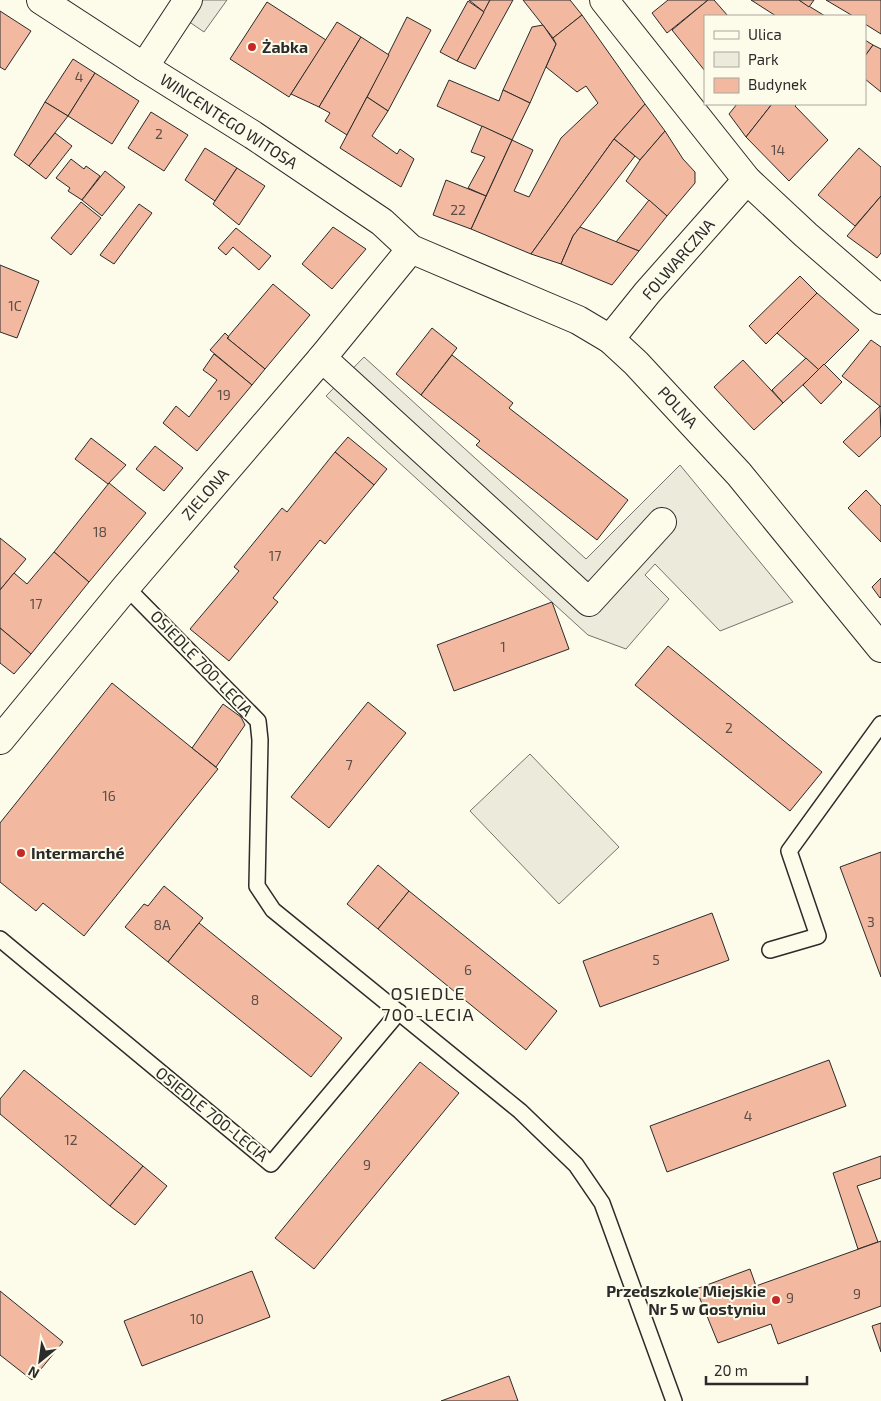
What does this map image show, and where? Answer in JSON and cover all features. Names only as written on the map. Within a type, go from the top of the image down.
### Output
[{"type":"street","name":"WINCENTEGO WITOSA","points":[[41,0],[253,135],[382,222],[411,249]]},
{"type":"street","points":[[144,67],[188,0]]},
{"type":"street","points":[[604,0],[747,180],[806,235],[881,300]]},
{"type":"street","name":"FOLWARCZNA","points":[[610,339],[747,180]]},
{"type":"street","name":"POLNA","points":[[411,249],[578,320],[610,339],[636,363],[739,474],[881,648]]},
{"type":"street","name":"ZIELONA","points":[[0,740],[126,587],[322,358],[411,249]]},
{"type":"street","points":[[322,358],[589,602],[662,522]]},
{"type":"lane","name":"OSIEDLE 700-LECIA","points":[[126,587],[258,721],[260,740],[257,886],[273,910],[520,1110],[576,1165],[602,1203],[674,1401]]},
{"type":"lane","points":[[770,950],[818,936],[789,851],[881,724]]},
{"type":"lane","name":"OSIEDLE 700-LECIA","points":[[0,939],[271,1164],[399,1012]]},
{"type":"green space","points":[[530,754],[619,847],[559,904],[470,811]]},
{"type":"shaded area","points":[[198,0],[227,0],[204,32],[185,19]]},
{"type":"shaded area","points":[[364,357],[586,559],[680,465],[793,602],[720,631],[655,564],[645,575],[669,599],[626,649],[588,635],[326,396]]},
{"type":"building","points":[[469,0],[490,0],[484,12]]},
{"type":"building","points":[[490,0],[513,0],[475,69],[457,61]]},
{"type":"building","points":[[523,0],[570,0],[582,15],[553,38]]},
{"type":"building","points":[[668,0],[708,0],[667,33],[652,13]]},
{"type":"building","points":[[708,0],[714,0],[727,15],[704,15],[704,70],[672,30]]},
{"type":"building","points":[[751,0],[799,0],[823,15],[774,15]]},
{"type":"building","points":[[799,0],[814,0],[809,7]]},
{"type":"building","points":[[826,0],[881,0],[881,34],[866,25],[866,15],[851,15]]},
{"type":"building","points":[[468,1],[484,12],[457,61],[440,52]]},
{"type":"building","points":[[267,2],[326,40],[289,97],[230,59]]},
{"type":"building","points":[[0,11],[31,31],[5,70],[0,67]]},
{"type":"building","points":[[582,15],[645,104],[614,139],[531,254],[471,229],[512,140],[533,150],[514,191],[529,197],[561,138],[598,103],[586,86],[577,92],[546,67],[556,44],[553,38]]},
{"type":"building","points":[[407,17],[431,30],[388,111],[367,97]]},
{"type":"building","points":[[337,22],[361,37],[319,107],[291,94]]},
{"type":"building","points":[[543,25],[556,44],[530,103],[503,90],[532,27]]},
{"type":"building","points":[[361,37],[389,55],[347,135],[325,121],[330,113],[319,107]]},
{"type":"building","points":[[866,41],[873,45],[866,55]]},
{"type":"building","points":[[873,45],[881,49],[881,92],[866,80],[866,55]]},
{"type":"building","points":[[73,59],[95,73],[68,116],[45,102]]},
{"type":"building","points":[[95,73],[139,101],[112,144],[68,116]]},
{"type":"building","points":[[449,80],[499,101],[503,90],[530,103],[512,140],[437,106]]},
{"type":"building","points":[[367,97],[388,111],[372,136],[397,154],[400,149],[414,159],[401,187],[340,148]]},
{"type":"building","points":[[45,102],[68,116],[29,166],[14,155]]},
{"type":"building","points":[[645,104],[665,131],[640,160],[614,139]]},
{"type":"building","points":[[736,105],[771,105],[746,137],[729,114]]},
{"type":"building","points":[[771,105],[796,105],[828,140],[789,181],[746,137]]},
{"type":"building","points":[[151,112],[188,135],[164,171],[128,148]]},
{"type":"building","points":[[482,126],[512,140],[486,196],[468,188],[485,157],[471,152]]},
{"type":"building","points":[[665,131],[683,159],[695,172],[695,183],[667,216],[626,181],[640,160]]},
{"type":"building","points":[[55,133],[72,146],[46,179],[29,166]]},
{"type":"building","points":[[614,139],[635,156],[573,236],[561,264],[531,254]]},
{"type":"building","points":[[205,148],[237,168],[215,201],[185,180]]},
{"type":"building","points":[[859,148],[881,167],[881,196],[855,226],[818,195]]},
{"type":"building","points":[[71,159],[84,169],[86,166],[100,176],[82,200],[68,191],[70,188],[56,178]]},
{"type":"building","points":[[237,168],[265,186],[239,225],[213,204]]},
{"type":"building","points":[[105,171],[125,187],[102,216],[82,200]]},
{"type":"building","points":[[446,180],[486,196],[471,229],[433,215]]},
{"type":"building","points":[[881,196],[881,253],[877,258],[847,236]]},
{"type":"building","points":[[649,200],[667,216],[639,251],[616,242]]},
{"type":"building","points":[[81,202],[101,218],[71,255],[51,238]]},
{"type":"building","points":[[139,204],[152,213],[114,264],[100,255]]},
{"type":"building","points":[[333,227],[366,249],[332,289],[302,264]]},
{"type":"building","points":[[580,227],[639,251],[612,285],[561,264],[573,236]]},
{"type":"building","points":[[236,228],[271,256],[259,270],[233,247],[226,255],[218,248]]},
{"type":"building","points":[[0,265],[39,281],[17,338],[0,332]]},
{"type":"building","points":[[800,276],[817,293],[766,344],[749,326]]},
{"type":"building","points":[[273,284],[310,315],[265,369],[227,338]]},
{"type":"building","points":[[817,293],[859,330],[819,370],[777,333]]},
{"type":"building","points":[[432,328],[457,348],[421,395],[396,374]]},
{"type":"building","points":[[225,333],[229,337],[227,338],[265,369],[252,385],[210,350]]},
{"type":"building","points":[[871,340],[881,347],[881,407],[842,376]]},
{"type":"building","points":[[214,354],[252,385],[197,451],[163,423],[176,406],[189,417],[217,380],[203,370]]},
{"type":"building","points":[[452,355],[513,403],[509,408],[628,500],[597,540],[476,445],[480,441],[421,395]]},
{"type":"building","points":[[806,358],[819,370],[783,403],[772,390]]},
{"type":"building","points":[[743,360],[783,403],[754,430],[714,387]]},
{"type":"building","points":[[824,364],[842,382],[821,404],[803,385]]},
{"type":"building","points":[[880,406],[881,436],[859,457],[843,442]]},
{"type":"building","points":[[348,437],[387,469],[374,485],[335,452]]},
{"type":"building","points":[[91,438],[126,465],[108,484],[75,459]]},
{"type":"building","points":[[155,446],[183,468],[164,491],[136,469]]},
{"type":"building","points":[[335,452],[374,485],[325,544],[320,540],[273,598],[278,602],[229,661],[190,629],[239,571],[234,567],[282,508],[287,512]]},
{"type":"building","points":[[109,483],[146,513],[89,582],[54,552]]},
{"type":"building","points":[[866,490],[881,506],[881,542],[848,508]]},
{"type":"building","points":[[0,538],[26,559],[0,590]]},
{"type":"building","points":[[54,552],[89,582],[31,654],[0,628],[0,590],[14,573],[27,584]]},
{"type":"building","points":[[881,578],[881,597],[880,598],[872,587]]},
{"type":"building","points":[[552,602],[569,649],[454,691],[437,645]]},
{"type":"building","points":[[0,628],[31,654],[14,674],[0,663]]},
{"type":"building","points":[[668,646],[822,772],[790,811],[635,685]]},
{"type":"building","points":[[112,683],[218,769],[84,936],[43,903],[36,911],[0,882],[0,823]]},
{"type":"building","points":[[368,702],[406,733],[329,828],[291,797]]},
{"type":"building","points":[[223,704],[241,717],[245,725],[216,767],[192,748]]},
{"type":"building","points":[[881,852],[881,977],[840,867]]},
{"type":"building","points":[[378,865],[409,891],[378,929],[347,904]]},
{"type":"building","points":[[164,886],[203,918],[168,962],[125,927],[144,904],[148,906]]},
{"type":"building","points":[[409,891],[557,1011],[526,1050],[378,929]]},
{"type":"building","points":[[712,913],[729,960],[600,1007],[583,961]]},
{"type":"building","points":[[199,923],[342,1038],[311,1077],[168,962]]},
{"type":"building","points":[[829,1060],[846,1106],[667,1172],[650,1126]]},
{"type":"building","points":[[420,1062],[459,1093],[314,1269],[275,1238]]},
{"type":"building","points":[[24,1070],[143,1166],[110,1206],[0,1114],[0,1099]]},
{"type":"building","points":[[881,1156],[881,1178],[857,1186],[878,1242],[858,1249],[833,1173]]},
{"type":"building","points":[[143,1166],[167,1186],[135,1225],[110,1206]]},
{"type":"building","points":[[881,1241],[881,1306],[778,1344],[771,1324],[718,1343],[696,1289],[750,1269],[756,1286]]},
{"type":"building","points":[[252,1271],[270,1317],[142,1366],[124,1321]]},
{"type":"building","points":[[0,1291],[63,1342],[32,1380],[0,1355]]},
{"type":"building","points":[[881,1323],[881,1352],[872,1326]]},
{"type":"building","points":[[509,1376],[518,1401],[441,1401]]},
{"type":"place","name":"Żabka","points":[[252,47]]},
{"type":"place","name":"Intermarché","points":[[21,853]]},
{"type":"place","name":"Przedszkole Miejskie Nr 5 w Gostyniu","points":[[776,1300]]},
{"type":"district","name":"OSIEDLE 700-LECIA","points":[[428,1004]]}]
